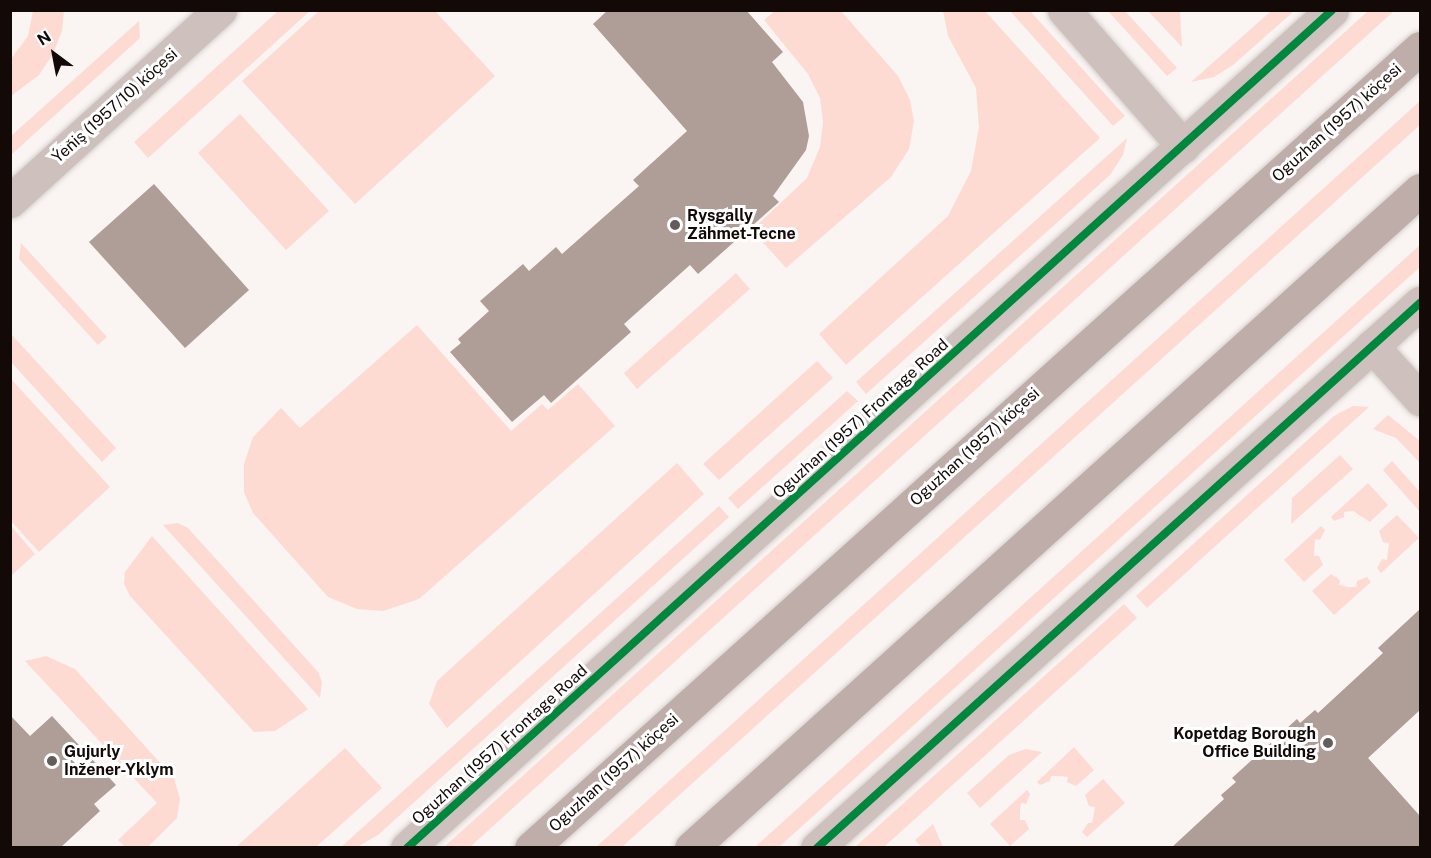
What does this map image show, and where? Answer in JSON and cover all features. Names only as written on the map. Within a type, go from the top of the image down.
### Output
[{"type":"main road","name":"Oguzhan (1957) köçesi","points":[[531,848],[1420,48]]},
{"type":"main road","points":[[691,848],[1420,190]]},
{"type":"street","name":"Ýeňiş (1957/10) köçesi","points":[[10,201],[220,10]]},
{"type":"street","points":[[1064,10],[1183,146]]},
{"type":"street","name":"Oguzhan (1957) Frontage Road","points":[[407,848],[1332,10]]},
{"type":"street","points":[[817,848],[1420,303]]},
{"type":"street","points":[[1372,346],[1420,399]]},
{"type":"shaded area","points":[[320,10],[435,11],[495,76],[355,204],[242,81]]},
{"type":"shaded area","points":[[776,10],[841,11],[898,76],[910,100],[914,121],[909,149],[891,177],[786,268],[752,230],[807,178],[820,147],[823,122],[820,98],[808,74],[764,20]]},
{"type":"shaded area","points":[[33,11],[64,11],[62,31],[53,54],[39,75],[11,96],[11,59],[28,36]]},
{"type":"shaded area","points":[[278,11],[310,11],[148,158],[134,142]]},
{"type":"shaded area","points":[[943,11],[985,11],[1100,138],[846,365],[819,334],[948,216],[971,171],[979,127],[976,88],[948,36]]},
{"type":"shaded area","points":[[1010,11],[1030,11],[1125,116],[1113,126]]},
{"type":"shaded area","points":[[1108,11],[1125,11],[1177,68],[1167,76]]},
{"type":"shaded area","points":[[1148,11],[1180,11],[1182,47]]},
{"type":"shaded area","points":[[1271,11],[1294,11],[1233,65],[1214,77],[1191,82]]},
{"type":"shaded area","points":[[1368,11],[1394,11],[470,847],[444,847]]},
{"type":"shaded area","points":[[139,21],[140,38],[11,155],[11,136]]},
{"type":"shaded area","points":[[1420,101],[1420,125],[622,847],[596,847]]},
{"type":"shaded area","points":[[240,114],[329,211],[286,250],[198,153]]},
{"type":"shaded area","points":[[1127,138],[1123,155],[1110,175],[866,394],[856,382]]},
{"type":"shaded area","points":[[21,243],[107,337],[98,345],[19,259]]},
{"type":"shaded area","points":[[1420,245],[1420,267],[779,847],[755,847]]},
{"type":"shaded area","points":[[736,273],[750,289],[637,389],[624,373]]},
{"type":"shaded area","points":[[417,325],[511,431],[542,404],[548,410],[578,384],[615,426],[419,599],[383,611],[357,609],[328,597],[253,513],[244,492],[244,464],[253,437],[281,408],[300,428]]},
{"type":"shaded area","points":[[11,334],[116,448],[102,462],[11,362]]},
{"type":"shaded area","points":[[817,361],[833,378],[719,480],[703,464]]},
{"type":"shaded area","points":[[11,379],[110,487],[39,552],[11,521]]},
{"type":"shaded area","points":[[847,391],[858,401],[738,509],[728,498]]},
{"type":"shaded area","points":[[1353,406],[1369,407],[1147,608],[1136,596],[1334,416]]},
{"type":"shaded area","points":[[1388,415],[1420,441],[1420,463],[1396,438],[1373,429]]},
{"type":"shaded area","points":[[1340,455],[1353,469],[1291,524],[1292,498]]},
{"type":"shaded area","points":[[1392,461],[1420,492],[1420,512],[1383,470]]},
{"type":"shaded area","points":[[677,463],[704,494],[447,728],[429,704],[437,681]]},
{"type":"shaded area","points":[[1368,483],[1388,505],[1370,522],[1353,511],[1344,512],[1344,517],[1334,521],[1331,517]]},
{"type":"shaded area","points":[[719,506],[729,517],[378,835],[357,847],[341,847]]},
{"type":"shaded area","points":[[1397,515],[1419,538],[1381,573],[1377,568],[1382,559],[1387,560],[1389,543],[1383,542],[1379,531]]},
{"type":"shaded area","points":[[178,523],[188,528],[318,672],[322,682],[320,698],[163,525]]},
{"type":"shaded area","points":[[11,526],[35,554],[11,576]]},
{"type":"shaded area","points":[[1321,526],[1325,530],[1320,540],[1315,539],[1314,556],[1319,556],[1323,565],[1304,582],[1284,560]]},
{"type":"shaded area","points":[[152,536],[308,709],[275,731],[254,732],[130,596],[124,584],[125,572]]},
{"type":"shaded area","points":[[1331,574],[1340,580],[1339,585],[1348,587],[1356,587],[1357,581],[1367,577],[1371,582],[1334,615],[1312,591]]},
{"type":"shaded area","points":[[1124,604],[1137,618],[884,847],[855,847]]},
{"type":"shaded area","points":[[46,656],[75,669],[174,778],[180,799],[177,818],[148,847],[125,847],[118,840],[157,803],[25,661]]},
{"type":"shaded area","points":[[1074,747],[1094,770],[1076,786],[1067,782],[1068,777],[1059,776],[1051,776],[1050,781],[1040,785],[1037,782]]},
{"type":"shaded area","points":[[345,748],[382,788],[316,847],[236,847]]},
{"type":"shaded area","points":[[1026,749],[1042,752],[980,808],[967,793],[1009,755]]},
{"type":"shaded area","points":[[1103,779],[1125,803],[1087,837],[1082,832],[1088,823],[1092,823],[1095,807],[1089,806],[1085,795]]},
{"type":"shaded area","points":[[1027,790],[1030,794],[1026,804],[1021,803],[1020,820],[1025,820],[1029,829],[1010,846],[990,824]]},
{"type":"shaded area","points":[[933,824],[943,847],[921,847],[915,840]]},
{"type":"building","name":"Rysgally Zähmet-Tecne","points":[[608,10],[746,10],[783,52],[772,62],[803,102],[809,136],[806,150],[773,196],[779,202],[698,274],[690,265],[624,324],[631,332],[551,403],[544,395],[512,422],[450,352],[461,343],[458,339],[489,311],[480,301],[523,264],[529,271],[556,247],[562,254],[639,186],[633,180],[687,131],[593,24]]},
{"type":"building","points":[[154,184],[249,290],[185,348],[89,242]]},
{"type":"building","name":"Kopetdag Borough Office Building","points":[[1420,609],[1420,710],[1368,758],[1420,816],[1420,848],[1171,848],[1224,799],[1221,795],[1236,782],[1232,778],[1297,719],[1300,723],[1315,710],[1318,713],[1383,653],[1378,648]]},
{"type":"building","name":"Gujurly Inžener-Yklym","points":[[10,715],[30,736],[52,716],[116,785],[94,804],[100,811],[60,848],[10,848]]},
{"type":"cycle path","points":[[407,848],[1332,10]]},
{"type":"cycle path","points":[[817,848],[1420,303]]},
{"type":"place","name":"Rysgally Zähmet-Tecne","points":[[675,225]]},
{"type":"place","name":"Kopetdag Borough Office Building","points":[[1328,743]]},
{"type":"place","name":"Gujurly Inžener-Yklym","points":[[52,761]]}]
